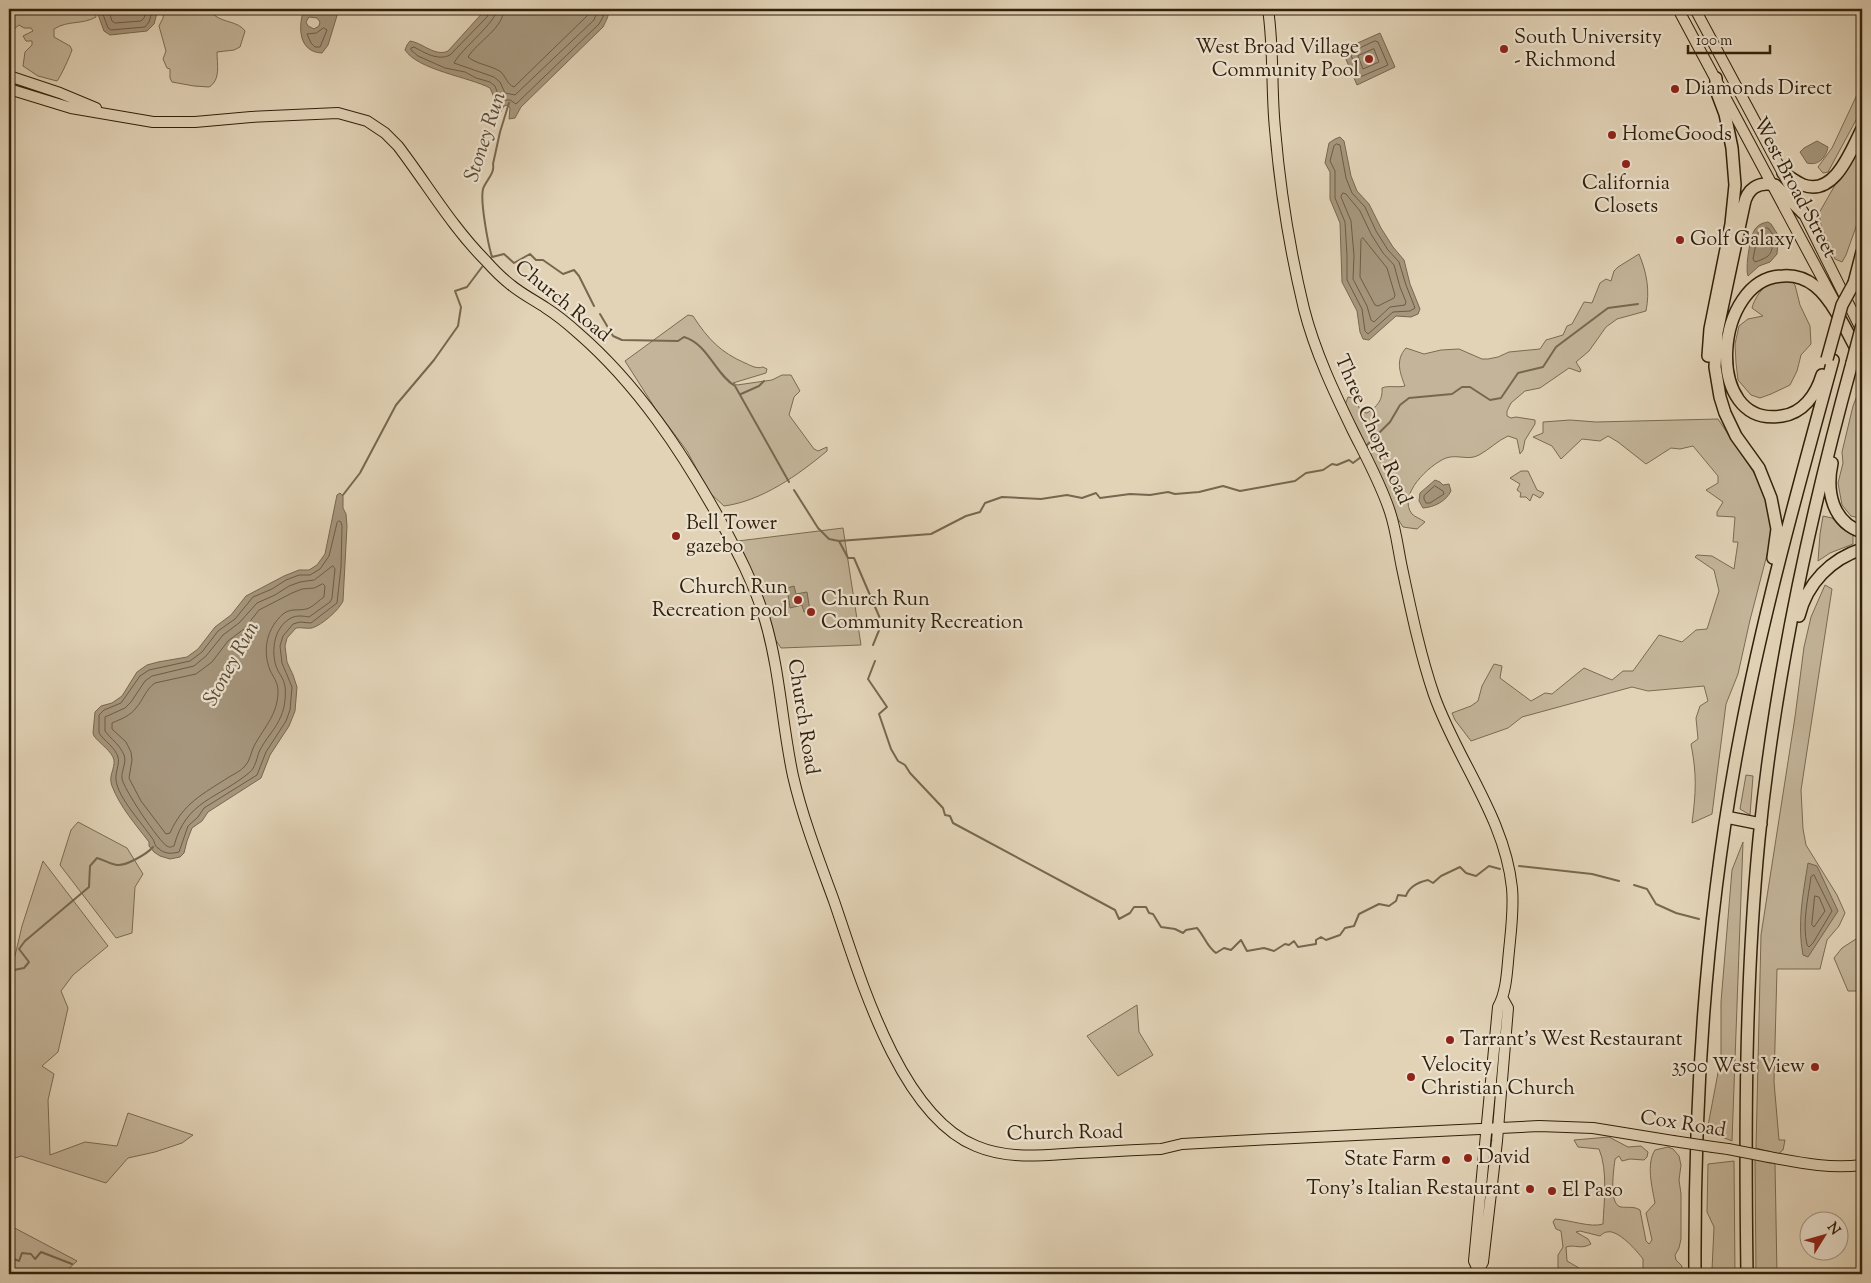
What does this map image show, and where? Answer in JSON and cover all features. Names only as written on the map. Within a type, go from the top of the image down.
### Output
[{"type":"highway","points":[[1716,78],[1716,90],[1725,114],[1732,148],[1735,185],[1731,224],[1710,329],[1708,358],[1711,382],[1722,414],[1762,474],[1776,518],[1776,538],[1764,596],[1762,628]]},
{"type":"highway","points":[[1783,173],[1809,187],[1818,187],[1829,182],[1838,172],[1862,129]]},
{"type":"highway","points":[[1736,436],[1720,397],[1715,367],[1716,344],[1745,198],[1748,192],[1755,186],[1772,184],[1780,189],[1804,213]]},
{"type":"highway","points":[[1695,1274],[1694,1198],[1700,1058],[1708,956],[1726,817],[1740,735],[1762,628],[1830,360],[1862,252]]},
{"type":"highway","points":[[1830,360],[1814,394],[1797,411],[1771,417],[1752,411],[1736,396],[1727,369],[1727,339],[1740,305],[1755,287],[1768,279],[1788,276],[1804,279],[1814,285],[1828,299],[1859,360]]},
{"type":"highway","points":[[1859,360],[1862,325]]},
{"type":"highway","points":[[1747,1274],[1747,1031],[1751,947],[1761,824],[1779,690],[1805,552],[1841,404],[1846,386],[1859,360],[1862,346]]},
{"type":"highway","points":[[1841,404],[1838,436],[1830,473],[1832,500],[1836,511],[1845,522],[1862,532]]},
{"type":"highway","points":[[1779,690],[1793,644],[1800,608],[1809,590],[1830,565],[1844,556],[1862,549]]},
{"type":"highway","points":[[1726,817],[1761,824]]},
{"type":"main road","name":"Three Chopt Road","points":[[1268,9],[1273,51],[1276,144],[1291,249],[1305,313],[1331,383],[1373,470],[1391,513],[1409,597],[1433,692],[1440,711],[1493,821],[1510,874],[1513,904],[1503,999],[1498,1007],[1474,1262],[1478,1272]]},
{"type":"main road","name":"West Broad Street","points":[[1678,9],[1833,299],[1859,360]]},
{"type":"main road","name":"West Broad Street","points":[[1695,9],[1804,213],[1862,331]]},
{"type":"main road","name":"Church Road","points":[[9,76],[60,93],[115,115]]},
{"type":"main road","name":"Church Road","points":[[9,88],[71,108],[153,122],[338,113],[367,121],[398,146],[465,239],[488,263],[509,284],[548,309],[582,337],[618,372],[663,428],[695,477],[722,523],[754,589],[766,622],[776,663],[792,768],[801,808],[844,932],[893,1056],[916,1092],[935,1116],[951,1132],[972,1145],[1016,1156],[1161,1149],[1182,1144],[1274,1138],[1498,1128]]},
{"type":"main road","name":"Three Chopt Road","points":[[1478,1272],[1483,1262],[1498,1128],[1508,1008],[1503,999]]},
{"type":"main road","name":"Cox Road","points":[[1498,1128],[1539,1126],[1582,1127],[1834,1168],[1862,1165]]},
{"type":"shaded area","points":[[9,9],[95,9],[96,17],[85,21],[64,24],[54,29],[54,37],[70,46],[72,50],[57,81],[38,76],[23,66],[25,52],[32,45],[32,41],[26,41],[23,36],[33,31],[31,28],[24,28],[19,25],[9,33]]},
{"type":"shaded area","points":[[164,9],[213,9],[214,15],[239,25],[245,31],[240,47],[234,50],[217,52],[217,76],[209,87],[172,82],[170,69],[167,68],[163,59],[166,51],[159,26],[163,18]]},
{"type":"shaded area","points":[[1862,84],[1862,109],[1828,172],[1823,173],[1818,167],[1832,148]]},
{"type":"shaded area","points":[[1862,138],[1862,210],[1842,262],[1835,259],[1821,226],[1819,213]]},
{"type":"shaded area","points":[[1639,254],[1647,282],[1646,311],[1617,319],[1606,327],[1589,351],[1576,362],[1581,370],[1580,372],[1569,368],[1540,388],[1525,391],[1511,403],[1507,416],[1535,420],[1535,424],[1525,440],[1520,454],[1517,439],[1508,436],[1475,457],[1446,458],[1431,467],[1412,490],[1408,506],[1412,514],[1425,522],[1417,529],[1403,527],[1396,516],[1345,405],[1348,397],[1353,398],[1362,412],[1367,413],[1379,403],[1382,388],[1405,386],[1400,371],[1400,357],[1406,348],[1424,354],[1441,350],[1459,349],[1482,359],[1498,357],[1509,352],[1540,349],[1546,340],[1563,335],[1567,326],[1572,324],[1584,302],[1592,303],[1600,283],[1606,279],[1611,281],[1614,271],[1618,267]]},
{"type":"shaded area","points":[[1790,280],[1795,285],[1800,305],[1810,326],[1811,344],[1801,355],[1797,371],[1790,385],[1760,398],[1751,395],[1738,380],[1735,344],[1739,326],[1748,319],[1763,316],[1752,308],[1762,289],[1775,281]]},
{"type":"shaded area","points":[[688,315],[693,316],[709,338],[728,354],[752,366],[767,369],[766,373],[733,383],[737,385],[772,380],[782,375],[791,375],[800,391],[794,397],[789,415],[814,449],[818,451],[827,447],[827,451],[792,478],[752,499],[724,506],[710,493],[687,451],[655,408],[625,361]]},
{"type":"shaded area","points":[[1862,383],[1862,509],[1859,518],[1851,516],[1842,505],[1838,483],[1843,463],[1842,452],[1853,406]]},
{"type":"shaded area","points":[[1718,419],[1754,473],[1765,495],[1771,524],[1770,543],[1738,674],[1726,704],[1712,814],[1692,823],[1695,784],[1691,744],[1698,739],[1696,718],[1700,706],[1708,701],[1704,686],[1648,691],[1632,687],[1522,717],[1508,728],[1471,741],[1452,713],[1471,706],[1478,701],[1482,686],[1494,664],[1502,666],[1500,678],[1531,701],[1545,693],[1552,694],[1584,668],[1612,680],[1623,671],[1633,671],[1659,635],[1682,642],[1696,630],[1707,629],[1719,591],[1714,570],[1695,557],[1697,555],[1712,556],[1734,569],[1738,542],[1733,542],[1735,517],[1717,516],[1717,512],[1723,502],[1706,490],[1718,483],[1718,476],[1693,446],[1680,449],[1671,448],[1646,464],[1608,436],[1600,441],[1582,439],[1561,459],[1552,446],[1533,437],[1543,433],[1543,422],[1570,420],[1596,422]]},
{"type":"shaded area","points":[[1521,471],[1528,471],[1537,490],[1544,493],[1540,498],[1533,494],[1530,501],[1526,497],[1520,497],[1521,493],[1517,490],[1520,484],[1510,478]]},
{"type":"shaded area","points":[[1823,516],[1832,518],[1841,528],[1853,534],[1853,544],[1830,553],[1818,561],[1820,534]]},
{"type":"shaded area","name":"Church Run Community Recreation","points":[[843,528],[861,645],[781,648],[775,639],[758,586],[738,541]]},
{"type":"shaded area","points":[[1825,585],[1832,589],[1801,790],[1803,829],[1806,845],[1837,895],[1845,913],[1839,926],[1827,940],[1820,969],[1777,969],[1774,1082],[1779,1140],[1785,1140],[1783,1150],[1778,1154],[1756,1148],[1761,935],[1804,647],[1811,617]]},
{"type":"shaded area","points":[[1746,775],[1753,776],[1750,815],[1740,809]]},
{"type":"shaded area","points":[[78,822],[127,848],[143,874],[135,887],[132,933],[116,938],[60,865],[71,830]]},
{"type":"shaded area","points":[[1743,842],[1732,1141],[1707,1131],[1721,1057],[1721,1002],[1732,870]]},
{"type":"shaded area","points":[[43,861],[108,946],[73,975],[61,991],[68,1008],[58,1052],[42,1066],[54,1074],[48,1100],[50,1155],[85,1142],[117,1146],[128,1113],[193,1135],[182,1143],[128,1158],[106,1183],[21,1156],[9,1160],[9,981],[22,926]]},
{"type":"shaded area","points":[[1856,939],[1862,948],[1862,985],[1856,991],[1848,991],[1834,958],[1842,948]]},
{"type":"shaded area","points":[[1137,1005],[1139,1032],[1153,1055],[1118,1076],[1087,1036]]},
{"type":"shaded area","points":[[1609,1137],[1628,1147],[1641,1146],[1648,1152],[1644,1160],[1630,1159],[1622,1161],[1619,1156],[1615,1159],[1613,1193],[1617,1205],[1640,1210],[1646,1241],[1649,1244],[1652,1240],[1646,1213],[1655,1203],[1650,1176],[1652,1156],[1655,1150],[1668,1147],[1673,1149],[1679,1156],[1681,1165],[1679,1180],[1681,1194],[1681,1239],[1675,1255],[1676,1260],[1682,1266],[1681,1274],[1643,1274],[1643,1259],[1627,1241],[1611,1232],[1605,1232],[1600,1236],[1580,1231],[1576,1232],[1588,1239],[1591,1244],[1584,1247],[1566,1247],[1567,1261],[1579,1268],[1566,1272],[1558,1268],[1558,1255],[1563,1247],[1561,1231],[1556,1229],[1553,1222],[1555,1219],[1586,1224],[1603,1224],[1605,1196],[1602,1157],[1599,1149],[1578,1147],[1574,1140]]},
{"type":"shaded area","points":[[1755,1158],[1775,1163],[1777,1274],[1756,1274]]},
{"type":"shaded area","points":[[1734,1161],[1735,1274],[1709,1274],[1712,1270],[1714,1227],[1707,1212],[1708,1164]]},
{"type":"shaded area","points":[[9,1225],[77,1261],[63,1274],[9,1274]]},
{"type":"water","points":[[96,9],[158,9],[154,24],[147,31],[110,35],[104,31]]},
{"type":"water","points":[[304,9],[339,9],[328,45],[322,53],[314,52],[304,43],[301,30]],"holes":[[[309,17],[317,18],[320,22],[319,26],[314,29],[308,26],[306,22]]]},
{"type":"water","points":[[486,9],[609,9],[603,27],[521,107],[515,118],[509,119],[510,108],[508,105],[504,106],[499,115],[494,113],[494,97],[490,88],[432,68],[412,57],[405,50],[410,41],[434,51],[448,51]]},
{"type":"water","name":"West Broad Village Community Pool","points":[[1380,33],[1395,67],[1357,85],[1342,50]]},
{"type":"water","points":[[1340,137],[1344,141],[1351,176],[1357,191],[1369,204],[1381,228],[1404,260],[1410,284],[1420,309],[1418,314],[1411,317],[1396,316],[1369,340],[1363,339],[1357,311],[1342,282],[1340,223],[1330,199],[1330,172],[1325,163],[1329,143]]},
{"type":"water","points":[[1817,141],[1828,147],[1825,155],[1818,162],[1807,163],[1800,152]]},
{"type":"water","points":[[1768,222],[1780,238],[1777,254],[1770,262],[1759,266],[1748,276],[1748,260],[1752,235],[1758,226]]},
{"type":"water","points":[[1435,480],[1443,485],[1449,484],[1451,491],[1440,503],[1423,508],[1419,501],[1420,493]]},
{"type":"water","points":[[340,493],[343,496],[343,508],[346,514],[347,526],[343,601],[334,613],[321,624],[312,628],[296,628],[287,638],[285,646],[287,662],[297,687],[295,711],[289,726],[270,755],[261,778],[208,812],[202,821],[192,828],[184,853],[180,857],[170,859],[160,856],[149,846],[149,842],[115,794],[111,782],[114,760],[111,753],[94,736],[95,712],[101,706],[112,703],[122,696],[137,672],[147,665],[187,657],[198,649],[215,627],[231,615],[246,596],[284,576],[299,570],[309,570],[317,565],[325,554],[337,495]]},
{"type":"water","name":"Church Run Recreation pool","points":[[794,586],[796,594],[807,592],[810,611],[804,612],[802,605],[790,608],[787,588]]},
{"type":"water","points":[[1808,863],[1817,866],[1838,911],[1808,957],[1803,955],[1801,943],[1801,909]]},
{"type":"waterway","name":"Stoney Run","points":[[509,103],[500,132],[493,171],[484,186],[482,195],[483,212],[492,257],[504,254],[514,263],[530,254],[536,260],[543,260],[563,274],[574,270],[594,306]]},
{"type":"waterway","name":"Stoney Run","points":[[343,495],[360,473],[396,405],[434,360],[458,326],[461,307],[455,291],[467,287],[482,267]]},
{"type":"waterway","points":[[1367,445],[1390,422],[1400,405],[1409,398],[1452,394],[1462,387],[1470,387],[1490,400],[1501,398],[1518,373],[1543,367],[1556,347],[1608,308],[1638,304]]},
{"type":"waterway","points":[[600,314],[613,336],[622,340],[678,341],[684,337],[699,346],[728,381],[735,386],[789,482]]},
{"type":"waterway","points":[[741,394],[759,386],[764,381]]},
{"type":"waterway","points":[[794,490],[818,528],[829,539],[839,541],[931,534],[966,516],[980,512],[985,503],[1002,497],[1041,499],[1067,495],[1082,498],[1096,493],[1100,498],[1130,494],[1150,495],[1168,492],[1175,494],[1199,492],[1223,486],[1240,491],[1295,481],[1306,473],[1323,470],[1332,464],[1337,465],[1349,460],[1353,463],[1361,457]]},
{"type":"waterway","points":[[839,541],[848,558],[854,558],[882,623],[873,645]]},
{"type":"waterway","points":[[875,661],[868,679],[887,707],[879,714],[891,749],[898,761],[905,765],[910,773],[943,808],[945,815],[950,816],[953,823],[1115,910],[1119,919],[1130,913],[1134,907],[1146,907],[1161,927],[1175,929],[1183,933],[1186,930],[1197,928],[1210,948],[1216,953],[1224,948],[1231,950],[1241,940],[1247,951],[1264,948],[1274,951],[1294,941],[1298,947],[1316,944],[1316,940],[1321,937],[1326,940],[1340,935],[1345,928],[1354,926],[1359,914],[1379,904],[1389,906],[1396,901],[1398,895],[1406,896],[1415,885],[1421,882],[1428,880],[1433,883],[1441,876],[1460,867],[1466,873],[1476,876],[1489,866],[1500,869]]},
{"type":"waterway","name":"Stoney Run","points":[[9,978],[14,970],[24,968],[29,962],[19,949],[25,941],[89,887],[90,866],[97,858],[121,865],[136,859],[153,847]]},
{"type":"waterway","points":[[1519,866],[1592,874],[1619,881]]},
{"type":"waterway","points":[[1634,885],[1647,889],[1656,904],[1676,913],[1699,919]]},
{"type":"waterway","points":[[9,1257],[19,1261],[22,1253],[31,1254],[35,1259],[41,1252],[72,1264]]},
{"type":"place","name":"South University - Richmond","points":[[1504,49]]},
{"type":"place","name":"West Broad Village Community Pool","points":[[1369,59]]},
{"type":"place","name":"Diamonds Direct","points":[[1675,89]]},
{"type":"place","name":"HomeGoods","points":[[1612,135]]},
{"type":"place","name":"California Closets","points":[[1626,164]]},
{"type":"place","name":"Golf Galaxy","points":[[1680,240]]},
{"type":"place","name":"Bell Tower gazebo","points":[[676,536]]},
{"type":"place","name":"Church Run Recreation pool","points":[[798,600]]},
{"type":"place","name":"Church Run Community Recreation","points":[[811,612]]},
{"type":"place","name":"Tarrant's West Restaurant","points":[[1450,1040]]},
{"type":"place","name":"3500 West View","points":[[1815,1067]]},
{"type":"place","name":"Velocity Christian Church","points":[[1411,1077]]},
{"type":"place","name":"David","points":[[1468,1158]]},
{"type":"place","name":"State Farm","points":[[1446,1160]]},
{"type":"place","name":"Tony's Italian Restaurant","points":[[1530,1189]]},
{"type":"place","name":"El Paso","points":[[1552,1191]]}]
